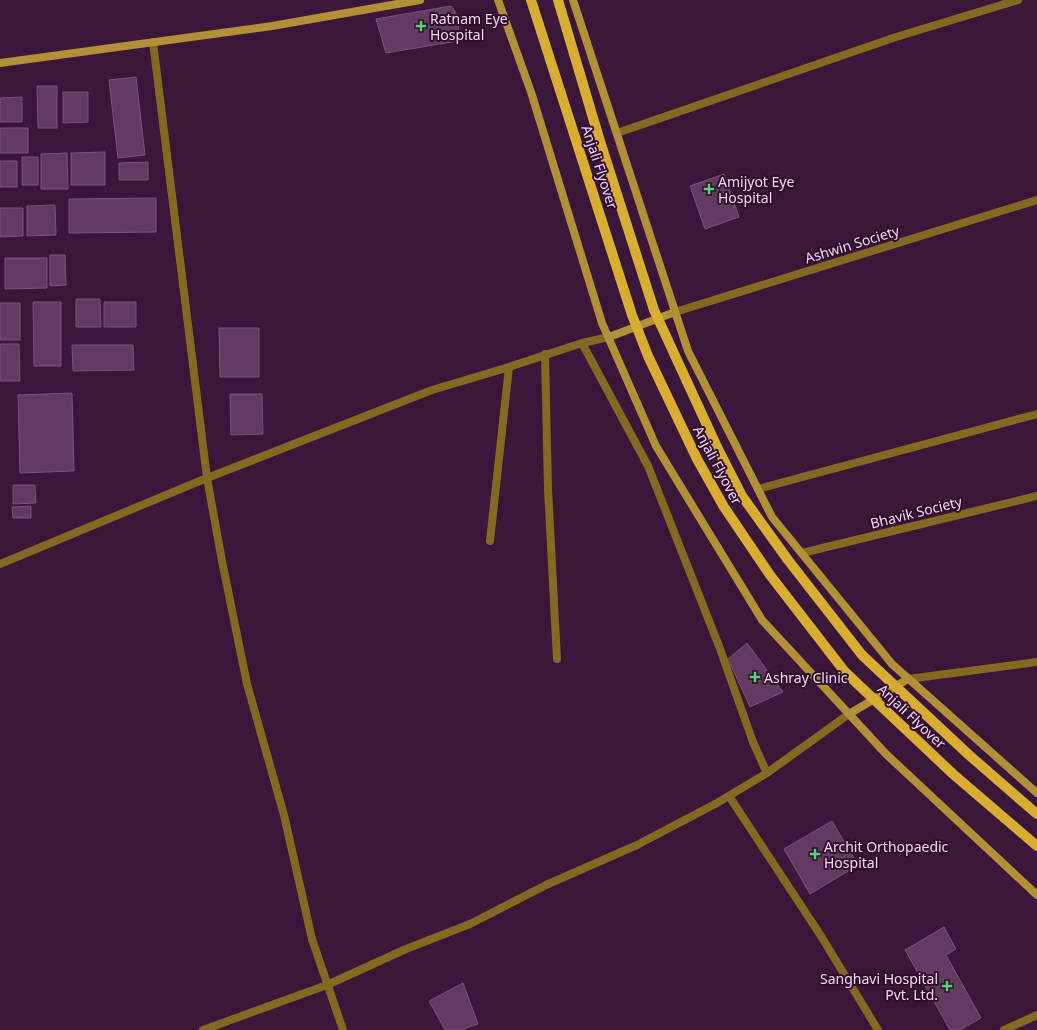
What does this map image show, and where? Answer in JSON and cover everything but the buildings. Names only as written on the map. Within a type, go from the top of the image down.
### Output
[{"type":"main road","name":"Anjali Flyover","points":[[531,0],[632,315],[648,356],[696,458],[724,507],[770,575],[845,672],[953,774],[1037,846]]},
{"type":"main road","name":"Anjali Flyover","points":[[558,0],[599,138],[654,310],[718,449],[742,496],[788,560],[862,655],[969,756],[1037,814]]},
{"type":"street","points":[[0,63],[272,26],[420,0]]},
{"type":"street","points":[[498,0],[531,92],[602,323],[656,446],[762,620],[886,754],[1037,895]]},
{"type":"street","points":[[573,0],[688,351],[772,517],[892,664],[1037,793]]},
{"type":"street","points":[[617,133],[896,37],[1018,0]]},
{"type":"street","points":[[154,42],[207,478],[247,684],[284,815],[312,939],[344,1030]]},
{"type":"street","name":"Ashwin Society","points":[[675,312],[1037,200]]},
{"type":"street","points":[[0,564],[207,478],[432,390],[509,367],[545,354],[609,337],[675,312]]},
{"type":"street","points":[[582,343],[648,466],[719,646],[753,742],[767,773]]},
{"type":"street","points":[[545,354],[548,489],[557,658]]},
{"type":"street","points":[[490,541],[509,367]]},
{"type":"street","points":[[758,489],[1037,414]]},
{"type":"street","name":"Bhavik Society","points":[[802,553],[1037,496]]},
{"type":"street","points":[[203,1030],[327,984],[406,949],[470,924],[546,884],[637,845],[729,796],[767,773],[850,714],[908,679],[1037,662]]},
{"type":"street","points":[[729,796],[821,936],[878,1030]]},
{"type":"street","points":[[1004,1030],[1037,1016]]},
{"type":"place","name":"Ratnam Eye Hospital","points":[[421,26]]},
{"type":"place","name":"Amijyot Eye Hospital","points":[[709,189]]},
{"type":"place","name":"Ashray Clinic","points":[[755,677]]},
{"type":"place","name":"Archit Orthopaedic Hospital","points":[[815,854]]},
{"type":"place","name":"Sanghavi Hospital Pvt. Ltd.","points":[[947,986]]}]
